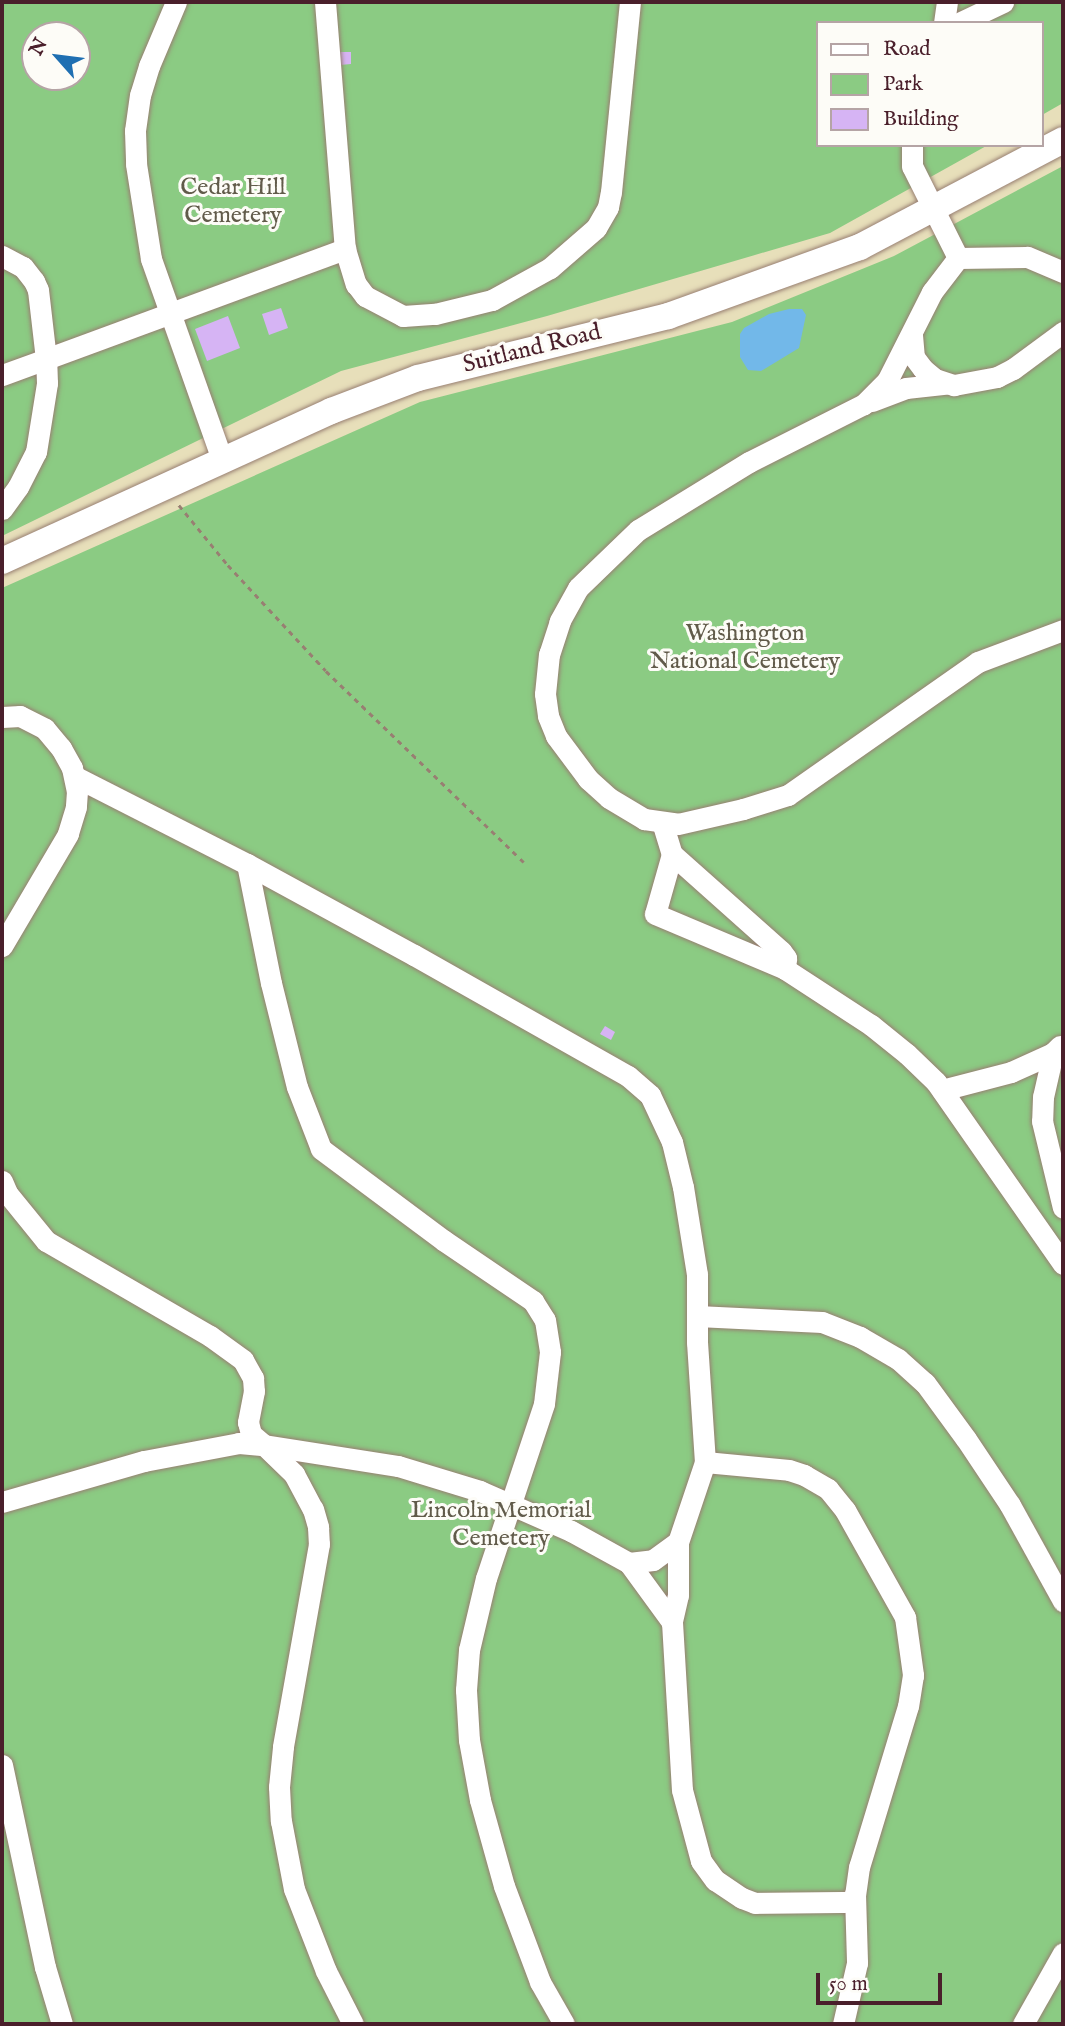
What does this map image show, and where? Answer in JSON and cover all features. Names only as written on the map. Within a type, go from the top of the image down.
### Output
[{"type":"main road","name":"Suitland Road","points":[[2,561],[331,411],[418,378],[668,316],[860,247],[1063,141]]},
{"type":"lane","points":[[176,2],[149,66],[135,131],[136,164],[151,259],[222,460]]},
{"type":"lane","points":[[325,2],[345,249],[356,284],[374,303],[402,316],[435,314],[492,300],[522,286],[590,235],[608,207],[611,192],[630,2]]},
{"type":"lane","points":[[944,21],[947,2]]},
{"type":"lane","points":[[963,21],[1003,2]]},
{"type":"lane","points":[[912,147],[912,166],[958,258]]},
{"type":"lane","points":[[2,375],[345,249]]},
{"type":"lane","points":[[2,256],[23,267],[38,290],[47,383],[36,452],[18,487],[2,509]]},
{"type":"lane","points":[[958,258],[1027,257],[1063,272]]},
{"type":"lane","points":[[864,404],[887,382],[932,292],[958,258]]},
{"type":"lane","points":[[1063,332],[1039,352],[997,377],[906,388],[864,404],[749,462],[638,530],[578,588],[569,601],[556,632],[545,674],[548,716],[556,736],[588,779],[609,797],[644,819],[678,824],[710,818],[788,794],[978,662],[1063,630]]},
{"type":"lane","points":[[912,335],[914,357],[923,369],[945,384]]},
{"type":"lane","points":[[2,717],[20,716],[45,729],[61,748],[76,777],[76,807],[68,834],[2,946]]},
{"type":"lane","points":[[76,777],[247,864],[639,1084],[660,1112],[683,1188],[697,1274],[705,1462],[678,1542],[678,1595],[672,1622],[682,1790],[701,1861],[715,1880],[730,1891],[755,1903],[855,1902]]},
{"type":"lane","points":[[662,822],[672,854],[781,951],[786,958],[785,969]]},
{"type":"lane","points":[[672,854],[655,914],[785,969],[871,1025],[926,1072],[942,1090],[1063,1264]]},
{"type":"lane","points":[[247,864],[271,983],[297,1087],[321,1149],[443,1240],[533,1301],[545,1320],[551,1352],[544,1404],[486,1578],[469,1650],[466,1689],[469,1740],[480,1800],[504,1886],[540,1982],[564,2024]]},
{"type":"lane","points":[[942,1090],[986,1081],[1058,1049]]},
{"type":"lane","points":[[1058,1049],[1043,1097],[1042,1121],[1063,1208]]},
{"type":"lane","points":[[2,1181],[7,1193],[46,1241],[210,1336],[243,1360],[253,1378],[254,1391],[248,1422],[251,1434],[294,1474],[308,1497],[318,1527],[316,1569],[283,1747],[279,1787],[281,1821],[294,1889],[326,1970],[353,2024]]},
{"type":"lane","points":[[697,1316],[822,1322],[860,1337],[898,1359],[925,1383],[966,1439],[1010,1505],[1063,1601]]},
{"type":"lane","points":[[2,1502],[144,1461],[239,1443],[398,1466],[511,1504],[571,1531],[629,1563],[672,1622]]},
{"type":"lane","points":[[705,1462],[789,1470],[828,1489],[845,1510],[905,1617],[913,1675],[908,1706],[859,1867],[855,1902],[857,1963],[844,2024]]},
{"type":"lane","points":[[629,1563],[653,1560],[678,1542]]},
{"type":"lane","points":[[2,1765],[45,1967],[62,2024]]},
{"type":"lane","points":[[1023,2024],[1063,1953]]},
{"type":"path","points":[[163,486],[228,565],[326,671],[524,862]]},
{"type":"green space","name":"Cedar Hill Cemetery","points":[[2,2],[1063,2],[1063,103],[1044,114],[1044,21],[816,21],[816,147],[984,147],[830,233],[547,316],[341,371],[2,536]]},
{"type":"green space","name":"Lincoln Memorial Cemetery","points":[[1063,166],[1063,2024],[2,2024],[2,588],[420,402],[732,322],[894,256]]},
{"type":"water","points":[[802,309],[806,315],[799,348],[761,371],[748,370],[740,357],[740,334],[744,328],[769,314]]},
{"type":"building","points":[[340,52],[351,52],[351,64],[340,65]]},
{"type":"building","points":[[281,308],[288,328],[269,335],[262,314]]},
{"type":"building","points":[[228,316],[240,348],[207,361],[195,329]]},
{"type":"building","points":[[605,1026],[615,1032],[611,1040],[600,1034]]},
{"type":"park label","name":"Washington National Cemetery","points":[[745,648]]}]
